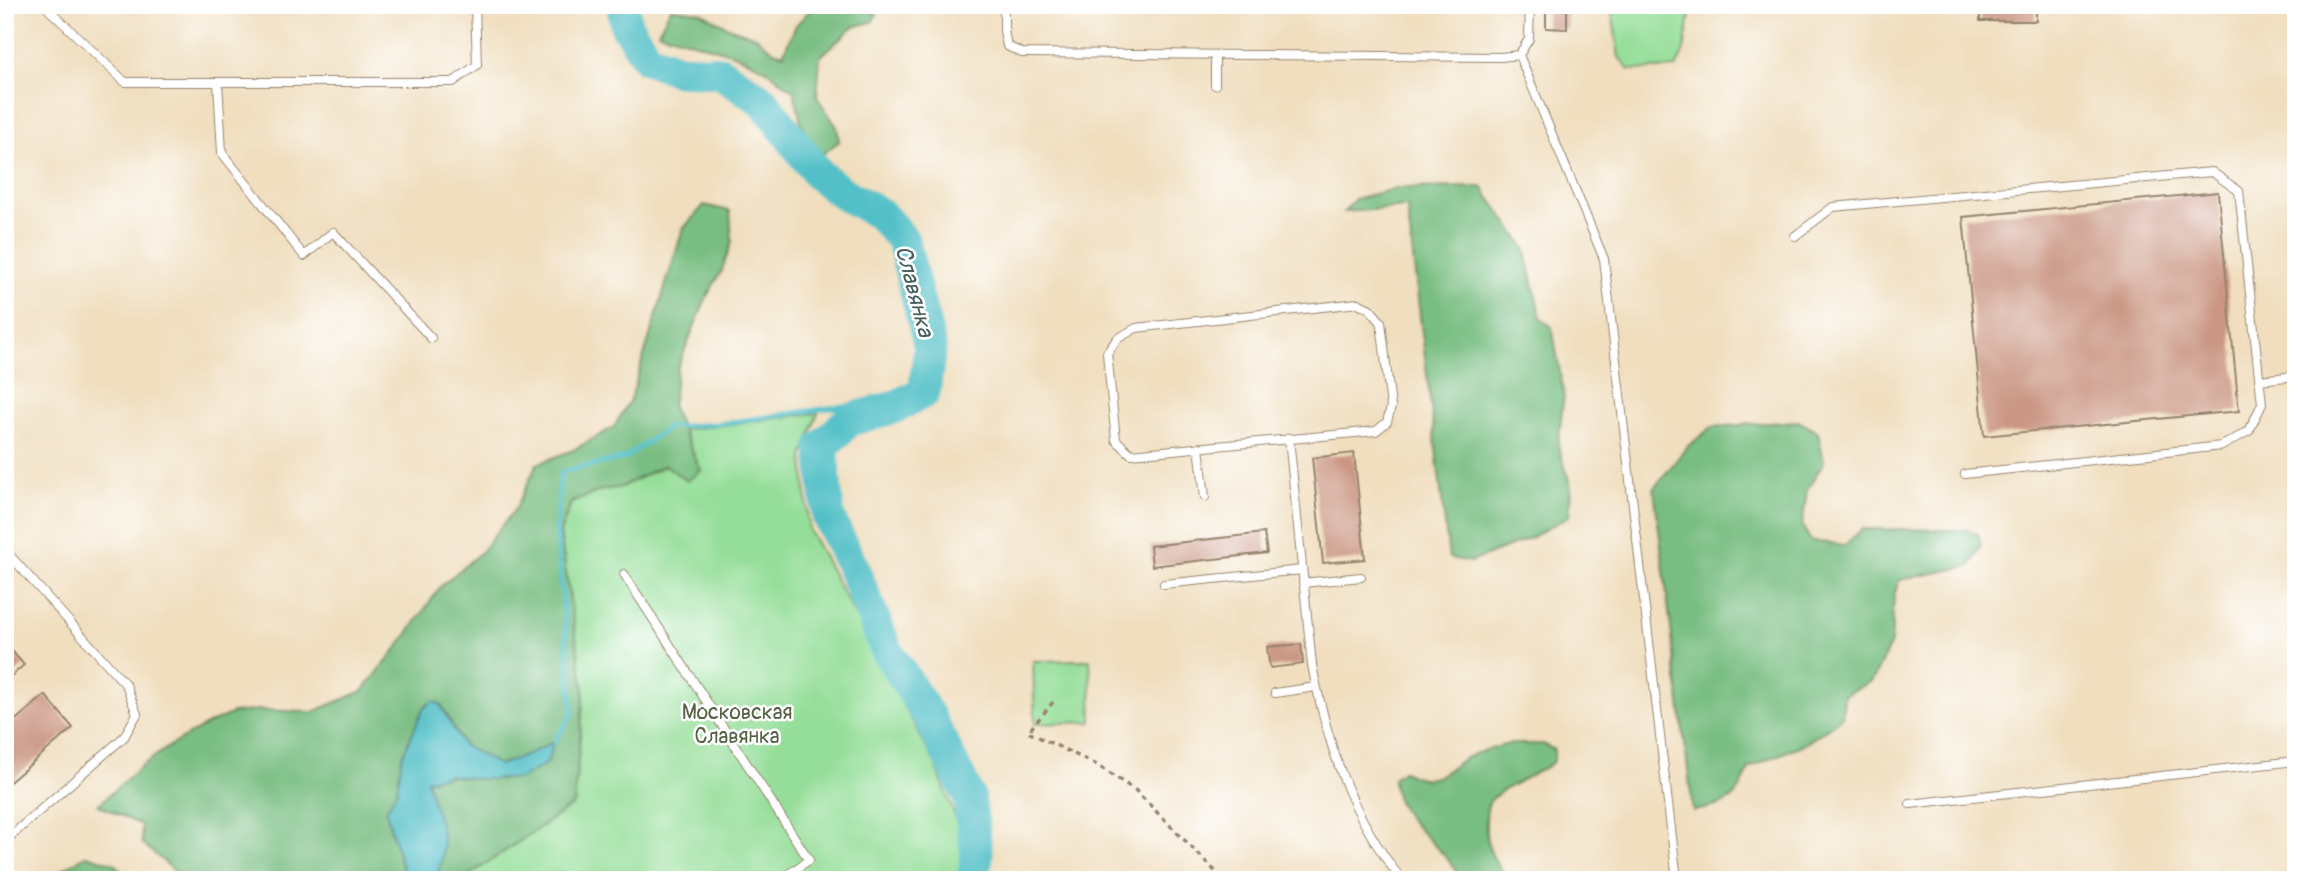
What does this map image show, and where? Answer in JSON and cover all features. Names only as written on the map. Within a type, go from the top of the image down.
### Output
[{"type":"lane","points":[[44,5],[125,82],[453,82],[477,65],[475,5]]},
{"type":"lane","points":[[1004,5],[1007,46],[1022,53],[1519,55]]},
{"type":"lane","points":[[1519,55],[1529,39],[1530,5]]},
{"type":"lane","points":[[1215,55],[1215,85]]},
{"type":"lane","points":[[1519,55],[1604,259],[1677,880]]},
{"type":"lane","points":[[218,82],[222,153],[304,257],[333,232],[430,338]]},
{"type":"lane","points":[[1795,236],[1833,208],[2212,172],[2239,191],[2262,404],[2249,431],[2222,446],[1965,474]]},
{"type":"lane","points":[[1358,303],[1370,310],[1381,322],[1391,407],[1387,422],[1376,430],[1199,447],[1131,454],[1116,440],[1107,354],[1117,338],[1136,328],[1358,303]]},
{"type":"lane","points":[[2259,380],[2296,376]]},
{"type":"lane","points":[[1289,438],[1316,687],[1337,765],[1352,803],[1385,859],[1402,880]]},
{"type":"lane","points":[[1199,447],[1205,497]]},
{"type":"lane","points":[[5,550],[126,685],[137,714],[124,737],[5,841]]},
{"type":"lane","points":[[1164,584],[1302,570]]},
{"type":"lane","points":[[624,574],[809,860],[780,880]]},
{"type":"lane","points":[[1303,583],[1361,577]]},
{"type":"lane","points":[[1275,693],[1316,687]]},
{"type":"lane","points":[[1910,804],[2296,761]]},
{"type":"path","points":[[1053,702],[1028,732],[1095,764],[1135,790],[1224,880]]},
{"type":"green space","points":[[815,5],[859,5],[877,14],[872,22],[853,27],[820,57],[817,97],[837,127],[839,141],[823,154],[811,143],[801,122],[794,91],[764,68],[734,54],[658,32],[671,8],[700,12],[730,28],[755,36],[774,51],[783,54],[796,25]]},
{"type":"green space","points":[[1611,5],[1692,5],[1684,50],[1676,68],[1629,70],[1619,57]]},
{"type":"green space","points":[[1482,187],[1525,248],[1541,319],[1552,327],[1564,395],[1558,445],[1571,487],[1569,516],[1530,538],[1471,562],[1449,558],[1407,207],[1344,212],[1355,199],[1398,188]]},
{"type":"green space","points":[[704,205],[730,211],[732,241],[722,270],[706,298],[677,369],[672,407],[701,471],[687,481],[665,465],[621,487],[602,490],[571,502],[560,533],[584,691],[574,804],[462,880],[431,880],[436,877],[432,803],[427,780],[448,775],[479,779],[525,756],[499,765],[463,745],[441,704],[423,709],[402,757],[397,790],[386,811],[405,878],[408,880],[185,880],[142,843],[141,825],[98,805],[140,767],[171,745],[233,713],[260,710],[313,712],[363,691],[441,586],[480,553],[516,508],[537,464],[573,450],[614,427],[631,398],[683,229]]},
{"type":"green space","name":"Московская Славянка","points":[[818,413],[803,456],[809,530],[935,763],[963,838],[959,880],[462,880],[574,804],[584,691],[560,533],[571,503],[602,490],[621,487],[666,465],[701,471],[683,430]]},
{"type":"green space","points":[[1798,421],[1818,432],[1824,462],[1807,490],[1802,526],[1811,541],[1845,545],[1862,529],[1968,530],[1978,534],[1981,545],[1970,566],[1899,580],[1894,596],[1891,643],[1872,681],[1844,695],[1842,718],[1806,743],[1749,768],[1740,788],[1730,800],[1693,811],[1654,488],[1687,447],[1712,427]]},
{"type":"green space","points":[[1090,660],[1092,722],[1035,724],[1033,661]]},
{"type":"green space","points":[[1509,744],[1543,744],[1554,750],[1554,761],[1500,792],[1489,803],[1486,813],[1486,838],[1496,863],[1509,880],[1461,880],[1444,855],[1401,808],[1395,794],[1393,778],[1403,771],[1415,777],[1434,778],[1472,755]]},
{"type":"green space","points":[[87,855],[116,864],[126,880],[45,880]]},
{"type":"water","points":[[432,701],[440,704],[463,745],[499,765],[554,742],[547,763],[520,779],[479,779],[448,775],[427,780],[441,828],[443,851],[436,878],[416,880],[405,878],[386,811],[397,790],[402,757],[423,709]]},
{"type":"building","points":[[1980,5],[2036,5],[2036,21],[1980,21]]},
{"type":"building","points":[[1546,8],[1567,9],[1567,29],[1546,28]]},
{"type":"building","points":[[2218,192],[2239,411],[1984,436],[1963,217]]},
{"type":"building","points":[[1354,453],[1365,559],[1323,563],[1312,458]]},
{"type":"building","points":[[1264,533],[1267,553],[1152,566],[1150,546]]},
{"type":"building","points":[[5,643],[24,665],[5,681]]},
{"type":"building","points":[[1301,644],[1303,664],[1270,668],[1267,647]]},
{"type":"building","points":[[2296,674],[2296,700],[2294,700],[2291,675]]},
{"type":"building","points":[[45,695],[73,728],[5,786],[5,729]]},
{"type":"waterway","name":"Славянка","points":[[623,5],[626,25],[647,58],[678,70],[720,72],[763,101],[819,175],[844,194],[880,214],[903,240],[930,347],[924,392],[895,407],[849,420],[822,447],[828,516],[887,651],[930,718],[969,797],[977,856],[973,880]]},
{"type":"waterway","points":[[554,742],[573,713],[556,528],[561,472],[625,458],[669,427],[717,424],[843,406],[862,416]]}]
